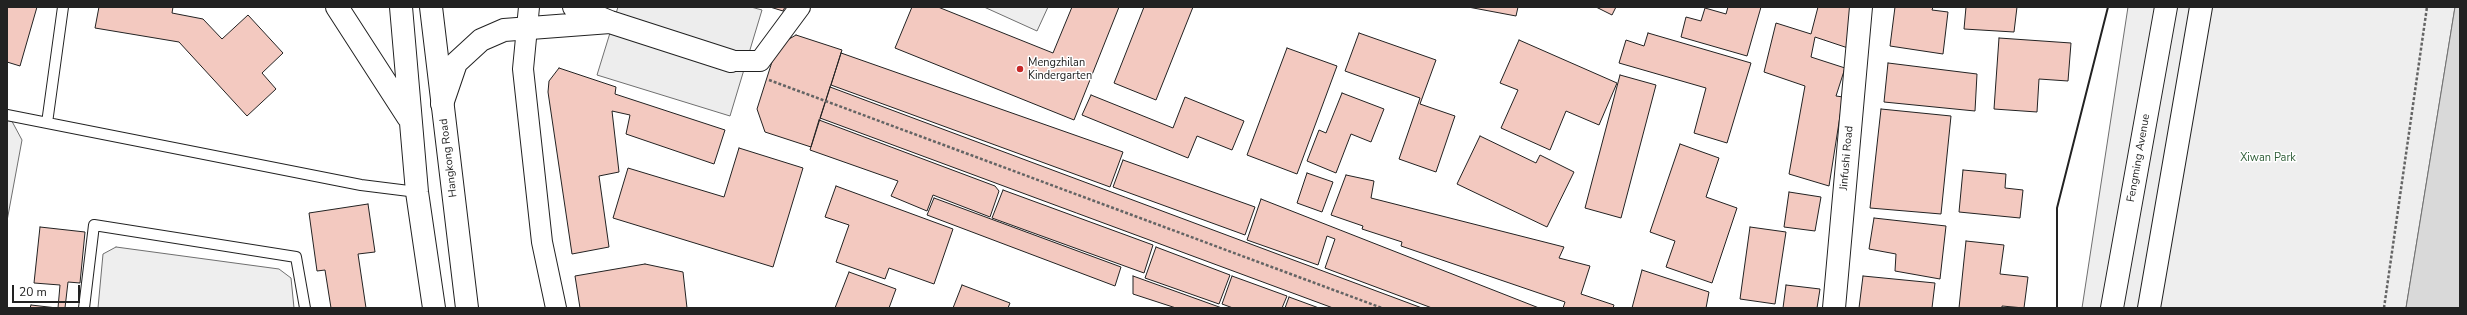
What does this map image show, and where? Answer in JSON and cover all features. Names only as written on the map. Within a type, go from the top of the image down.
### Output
[{"type":"main road","points":[[337,7],[410,119]]},
{"type":"main road","points":[[401,7],[417,192],[434,308]]},
{"type":"main road","name":"Hangkong Road","points":[[431,7],[467,308]]},
{"type":"main road","points":[[574,7],[610,22],[731,61]]},
{"type":"main road","points":[[592,7],[610,22]]},
{"type":"main road","name":"Jinfushi Road","points":[[1834,308],[1860,7]]},
{"type":"main road","name":"Fengming Avenue","points":[[2112,308],[2166,7]]},
{"type":"main road","points":[[2149,308],[2201,7]]},
{"type":"main road","points":[[442,104],[456,63],[481,40],[528,17],[610,22]]},
{"type":"street","points":[[731,61],[760,61],[800,7]]},
{"type":"street","points":[[528,17],[523,69],[542,242],[556,308]]},
{"type":"lane","points":[[47,123],[63,7]]},
{"type":"lane","points":[[7,115],[361,185],[417,192]]},
{"type":"lane","points":[[84,308],[94,225],[296,257],[305,308]]},
{"type":"path","points":[[2384,308],[2427,7]]},
{"type":"path","points":[[763,77],[1382,308]]},
{"type":"green space","points":[[984,7],[1048,7],[1037,31]]},
{"type":"green space","name":"Xiwan Park","points":[[2128,7],[2455,7],[2406,308],[2082,308]]},
{"type":"green space","points":[[7,112],[22,140],[7,221]]},
{"type":"green space","points":[[116,247],[279,269],[291,278],[294,308],[98,308],[103,254]]},
{"type":"shaded area","points":[[618,7],[751,7],[762,10],[730,116],[597,75]]},
{"type":"shaded area","points":[[2455,7],[2460,7],[2460,308],[2406,308]]},
{"type":"building","points":[[7,7],[37,7],[20,66],[7,62]]},
{"type":"building","points":[[99,7],[173,7],[172,13],[203,19],[222,39],[248,15],[283,53],[262,73],[276,89],[247,116],[179,42],[95,28]]},
{"type":"building","points":[[770,7],[785,7],[783,11]]},
{"type":"building","name":"Mengzhilan Kindergarten","points":[[912,7],[938,7],[1053,53],[1072,7],[1119,7],[1074,120],[895,48]]},
{"type":"building","points":[[1144,7],[1193,7],[1156,100],[1114,83]]},
{"type":"building","points":[[1468,7],[1518,7],[1516,16]]},
{"type":"building","points":[[1596,7],[1616,7],[1612,15]]},
{"type":"building","points":[[1728,7],[1761,7],[1747,56],[1681,37],[1686,17],[1701,21],[1705,8],[1726,14]]},
{"type":"building","points":[[1818,7],[1856,7],[1854,50],[1815,37],[1811,57],[1845,68],[1836,96],[1843,97],[1829,186],[1789,174],[1805,86],[1764,72],[1776,23],[1811,34]]},
{"type":"building","points":[[1895,7],[1933,7],[1932,10],[1948,12],[1943,54],[1890,46]]},
{"type":"building","points":[[1966,7],[2017,7],[2014,32],[1964,29]]},
{"type":"building","points":[[1359,33],[1436,60],[1420,104],[1455,116],[1436,172],[1399,159],[1420,98],[1345,71]]},
{"type":"building","points":[[1648,33],[1751,63],[1727,143],[1694,133],[1706,88],[1619,63],[1626,40],[1644,46]]},
{"type":"building","points":[[796,35],[842,50],[811,147],[765,132],[757,109],[777,46]]},
{"type":"building","points":[[1999,38],[2071,43],[2068,81],[2039,79],[2037,112],[1994,109]]},
{"type":"building","points":[[1519,40],[1617,83],[1599,125],[1566,111],[1550,150],[1501,128],[1518,90],[1500,83]]},
{"type":"building","points":[[1287,48],[1337,66],[1297,174],[1247,155]]},
{"type":"building","points":[[841,53],[1123,152],[1110,187],[831,85]]},
{"type":"building","points":[[1888,63],[1977,74],[1975,111],[1884,102]]},
{"type":"building","points":[[559,68],[616,87],[615,94],[725,130],[714,164],[626,134],[630,115],[612,111],[619,172],[599,176],[609,247],[572,254],[548,92],[549,81]]},
{"type":"building","points":[[1620,75],[1656,85],[1621,218],[1585,208]]},
{"type":"building","points":[[830,87],[1422,308],[1333,308],[820,118]]},
{"type":"building","points":[[1342,93],[1384,109],[1371,142],[1351,134],[1336,173],[1307,161],[1319,130],[1326,133]]},
{"type":"building","points":[[1091,95],[1173,128],[1185,97],[1244,121],[1232,150],[1197,136],[1188,158],[1082,115]]},
{"type":"building","points":[[1881,109],[1951,116],[1941,214],[1870,208]]},
{"type":"building","points":[[819,120],[995,186],[999,191],[990,217],[933,195],[927,211],[891,196],[898,181],[810,150]]},
{"type":"building","points":[[1480,136],[1536,163],[1540,155],[1574,172],[1547,227],[1457,184]]},
{"type":"building","points":[[1680,144],[1719,158],[1706,197],[1737,208],[1712,283],[1666,267],[1675,241],[1650,232]]},
{"type":"building","points":[[739,148],[803,168],[773,267],[613,218],[628,168],[724,197]]},
{"type":"building","points":[[1123,160],[1255,207],[1245,235],[1113,187]]},
{"type":"building","points":[[1963,170],[2006,174],[2005,188],[2023,190],[2020,218],[1959,212]]},
{"type":"building","points":[[1307,173],[1333,182],[1322,212],[1297,203]]},
{"type":"building","points":[[1346,175],[1374,181],[1371,198],[1564,247],[1559,258],[1590,266],[1581,294],[1614,305],[1613,308],[1563,308],[1565,302],[1401,246],[1402,242],[1362,229],[1363,226],[1331,215]]},
{"type":"building","points":[[836,186],[953,229],[934,284],[889,268],[885,279],[836,262],[849,225],[825,217]]},
{"type":"building","points":[[1003,190],[1153,245],[1144,273],[992,218]]},
{"type":"building","points":[[1789,192],[1821,197],[1815,231],[1784,227]]},
{"type":"building","points":[[934,198],[1121,267],[1115,286],[927,215]]},
{"type":"building","points":[[1261,199],[1539,308],[1432,308],[1325,268],[1335,239],[1327,236],[1318,265],[1247,240]]},
{"type":"building","points":[[368,204],[375,252],[358,254],[366,308],[331,308],[325,270],[317,271],[309,213]]},
{"type":"building","points":[[1874,218],[1946,226],[1940,279],[1895,271],[1896,254],[1869,249]]},
{"type":"building","points":[[40,227],[85,232],[80,283],[68,282],[65,308],[58,308],[60,285],[34,283]]},
{"type":"building","points":[[1750,227],[1786,232],[1775,304],[1740,299]]},
{"type":"building","points":[[1966,241],[2004,245],[2000,274],[2028,277],[2024,308],[2002,306],[2002,308],[1959,308]]},
{"type":"building","points":[[1156,247],[1230,275],[1219,304],[1145,278]]},
{"type":"building","points":[[645,264],[683,272],[687,308],[580,308],[575,276]]},
{"type":"building","points":[[1642,270],[1709,292],[1706,308],[1632,308]]},
{"type":"building","points":[[849,272],[896,289],[889,308],[835,308]]},
{"type":"building","points":[[1133,276],[1222,308],[1176,308],[1133,294]]},
{"type":"building","points":[[1232,276],[1287,296],[1282,308],[1233,308],[1222,304]]},
{"type":"building","points":[[1863,276],[1935,283],[1932,308],[1859,308]]},
{"type":"building","points":[[962,285],[1010,303],[1008,308],[953,308]]},
{"type":"building","points":[[1786,285],[1820,289],[1817,308],[1783,308]]},
{"type":"building","points":[[1289,297],[1319,308],[1285,308]]},
{"type":"building","points":[[31,305],[57,308],[30,308]]},
{"type":"wall","points":[[2057,308],[2057,208],[2108,7]]},
{"type":"place","name":"Mengzhilan Kindergarten","points":[[1020,69]]}]
